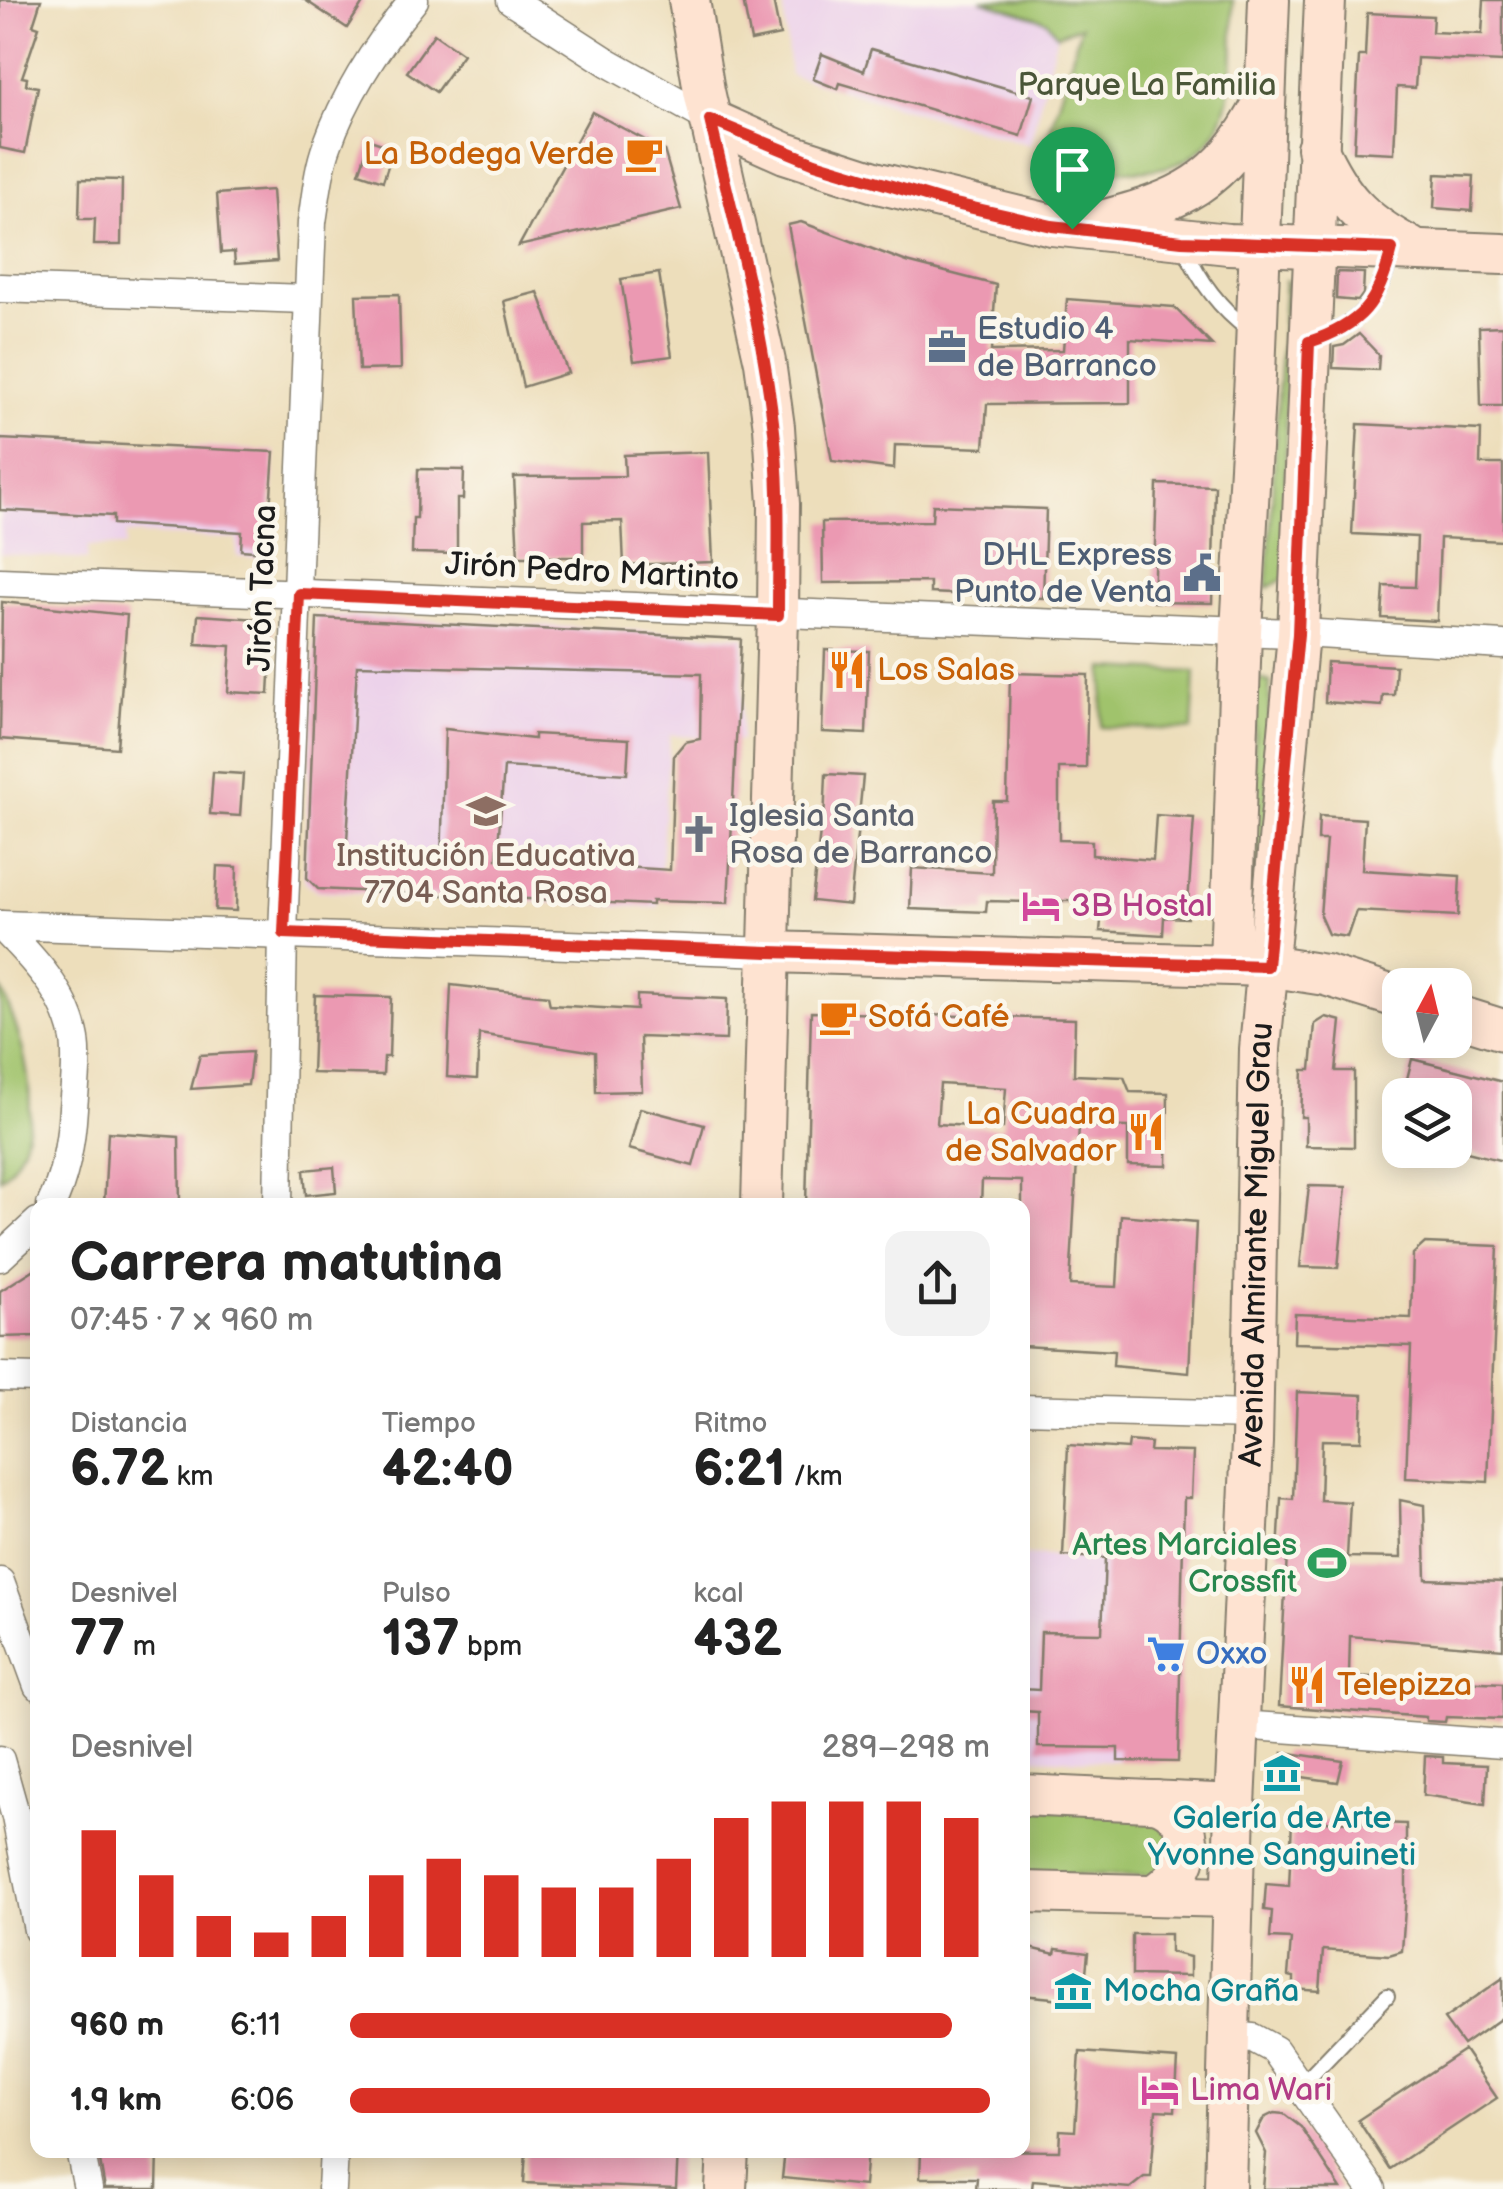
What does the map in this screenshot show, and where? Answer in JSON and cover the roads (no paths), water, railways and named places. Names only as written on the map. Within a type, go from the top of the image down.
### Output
[{"type":"main road","points":[[689,0],[710,120],[765,362],[774,427],[778,615],[762,1198]]},
{"type":"main road","points":[[1269,11],[1273,36],[1282,46],[1304,48],[1314,38],[1325,2]]},
{"type":"main road","name":"Avenida Almirante Miguel Grau","points":[[1248,965],[1298,634],[1325,2]]},
{"type":"main road","name":"Avenida Almirante Miguel Grau","points":[[1225,2189],[1232,1897],[1252,1414],[1260,1049],[1248,965],[1241,632],[1269,11]]},
{"type":"main road","points":[[1072,229],[1143,211],[1202,182],[1235,151],[1267,96]]},
{"type":"main road","points":[[710,120],[785,153],[878,183],[961,206],[1072,229],[1182,241],[1503,254]]},
{"type":"main road","points":[[1317,148],[1332,180],[1352,208],[1403,249]]},
{"type":"main road","points":[[769,952],[1248,965],[1325,974],[1382,992]]},
{"type":"main road","points":[[1472,1020],[1503,1030]]},
{"type":"main road","points":[[1030,1795],[1236,1805]]},
{"type":"main road","points":[[1154,1895],[1179,1876],[1186,1848],[1181,1816],[1172,1806],[1156,1801]]},
{"type":"main road","points":[[1030,1892],[1232,1897]]},
{"type":"main road","points":[[726,2189],[728,2158]]},
{"type":"street","name":"Jirón Tacna","points":[[278,1198],[284,933],[312,222],[326,149],[353,88],[386,34],[414,0]]},
{"type":"street","points":[[511,0],[609,63],[710,120]]},
{"type":"street","points":[[0,288],[306,299]]},
{"type":"street","name":"Jirón Pedro Martinto","points":[[0,582],[1503,645]]},
{"type":"street","points":[[0,925],[769,952]]},
{"type":"street","points":[[0,925],[42,970],[62,1003],[75,1038],[72,1128],[64,1173],[55,1198]]},
{"type":"street","points":[[0,1258],[30,1230]]},
{"type":"street","points":[[0,1377],[30,1378]]},
{"type":"street","points":[[1030,1409],[1252,1414]]},
{"type":"street","points":[[0,1582],[30,1664]]},
{"type":"street","points":[[1240,1725],[1503,1744]]},
{"type":"street","points":[[0,1760],[30,1889]]},
{"type":"street","points":[[1228,2036],[1253,2038],[1275,2050],[1372,2189]]},
{"type":"street","points":[[82,2158],[88,2189]]},
{"type":"street","points":[[332,2189],[334,2158]]},
{"type":"lane","points":[[1182,241],[1206,289],[1230,316],[1256,334]]},
{"type":"lane","points":[[1309,342],[1348,327],[1366,311],[1403,249]]},
{"type":"lane","points":[[1300,2087],[1387,1996]]},
{"type":"place","name":"La Bodega Verde","points":[[644,154]]},
{"type":"place","name":"Estudio 4 de Barranco","points":[[947,347]]},
{"type":"place","name":"DHL Express Punto de Venta","points":[[1202,573]]},
{"type":"place","name":"Los Salas","points":[[847,670]]},
{"type":"place","name":"Institución Educativa 7704 Santa Rosa","points":[[486,811]]},
{"type":"place","name":"Iglesia Santa Rosa de Barranco","points":[[699,834]]},
{"type":"place","name":"3B Hostal","points":[[1041,906]]},
{"type":"place","name":"Sofá Café","points":[[838,1017]]},
{"type":"place","name":"La Cuadra de Salvador","points":[[1146,1132]]},
{"type":"place","name":"Artes Marciales Crossfit","points":[[1327,1563]]},
{"type":"place","name":"Oxxo","points":[[1166,1654]]},
{"type":"place","name":"Telepizza","points":[[1307,1685]]},
{"type":"place","name":"Galería de Arte Yvonne Sanguineti","points":[[1282,1773]]},
{"type":"place","name":"Mocha Graña","points":[[1073,1991]]},
{"type":"place","name":"Lima Wari","points":[[1160,2090]]},
{"type":"park label","name":"Parque La Familia","points":[[1147,85]]}]
